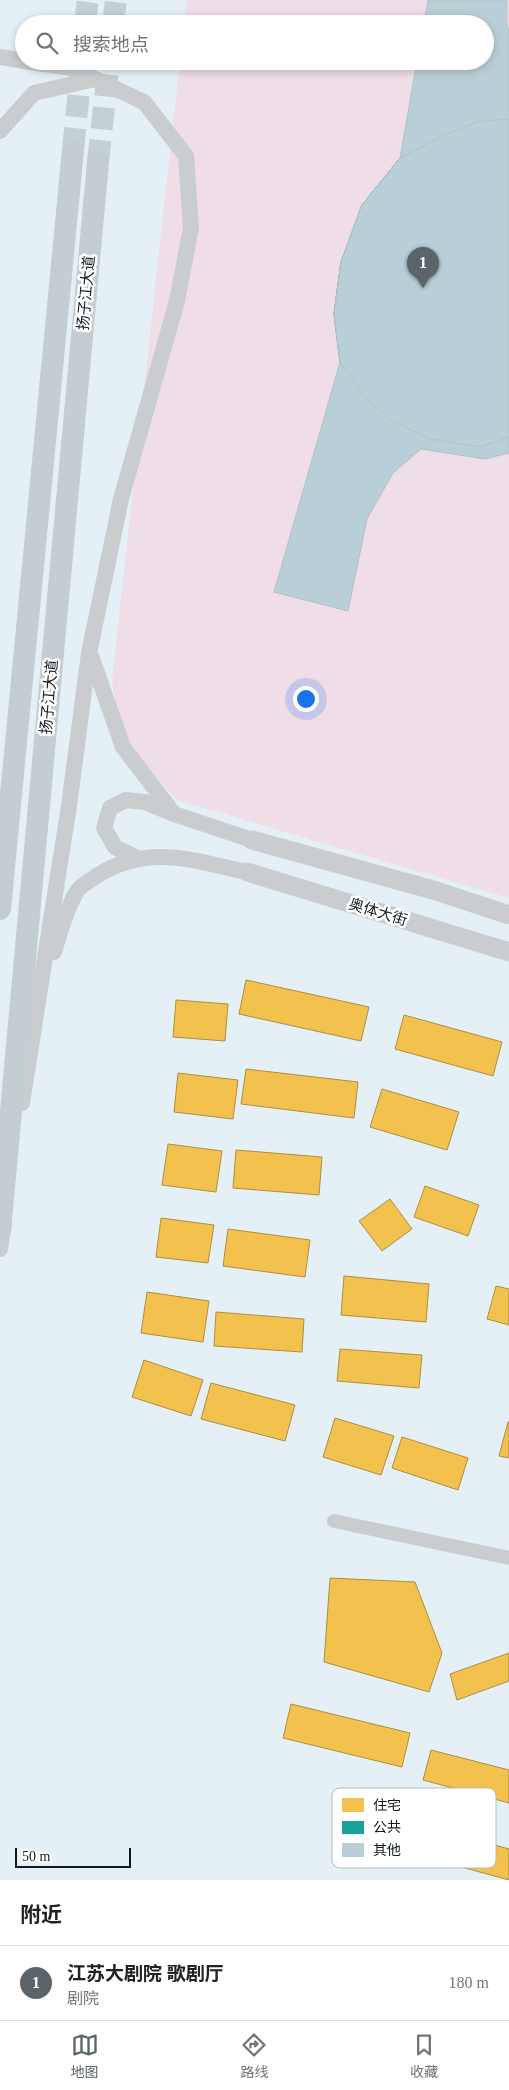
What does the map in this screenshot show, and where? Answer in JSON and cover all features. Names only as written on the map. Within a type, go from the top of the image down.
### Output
[{"type":"highway","name":"扬子江大道","points":[[0,909],[73,150]]},
{"type":"highway","name":"扬子江大道","points":[[0,1231],[98,162]]},
{"type":"main road","points":[[252,840],[433,890],[509,915]]},
{"type":"main road","name":"奥体大街","points":[[247,872],[509,952]]},
{"type":"street","points":[[0,57],[15,60]]},
{"type":"street","points":[[0,1249],[69,806],[89,653],[120,499],[177,301],[191,228],[186,156],[144,102],[75,70]]},
{"type":"street","points":[[0,131],[34,93],[95,79]]},
{"type":"street","points":[[89,653],[123,747],[174,814]]},
{"type":"street","points":[[137,858],[115,847],[104,828],[110,808],[126,800],[145,802],[174,814],[252,840]]},
{"type":"street","points":[[34,1024],[62,925],[78,890],[112,866],[137,858],[168,856],[247,872]]},
{"type":"street","points":[[334,1522],[509,1558]]},
{"type":"shaded area","points":[[187,0],[509,0],[509,898],[177,800],[150,770],[127,736],[121,723],[112,681],[179,70],[494,70],[494,15],[185,15]]},
{"type":"building: 住宅","points":[[246,980],[369,1007],[361,1041],[239,1014]]},
{"type":"building: 住宅","points":[[176,1000],[228,1004],[225,1041],[173,1037]]},
{"type":"building: 住宅","points":[[404,1015],[502,1042],[493,1076],[395,1049]]},
{"type":"building: 住宅","points":[[246,1069],[358,1082],[354,1118],[241,1104]]},
{"type":"building: 住宅","points":[[178,1073],[238,1080],[233,1119],[174,1112]]},
{"type":"building: 住宅","points":[[382,1089],[459,1112],[447,1150],[370,1127]]},
{"type":"building: 住宅","points":[[168,1144],[222,1151],[216,1192],[162,1185]]},
{"type":"building: 住宅","points":[[236,1150],[322,1157],[319,1195],[233,1188]]},
{"type":"building: 住宅","points":[[425,1186],[479,1205],[468,1236],[414,1217]]},
{"type":"building: 住宅","points":[[390,1199],[412,1229],[382,1251],[359,1221]]},
{"type":"building: 住宅","points":[[161,1218],[214,1225],[208,1263],[156,1257]]},
{"type":"building: 住宅","points":[[228,1229],[310,1240],[305,1277],[223,1266]]},
{"type":"building: 住宅","points":[[344,1276],[429,1284],[426,1322],[341,1315]]},
{"type":"building: 住宅","points":[[496,1286],[509,1289],[509,1325],[487,1319]]},
{"type":"building: 住宅","points":[[147,1292],[209,1301],[203,1342],[141,1333]]},
{"type":"building: 住宅","points":[[216,1312],[304,1319],[302,1352],[214,1346]]},
{"type":"building: 住宅","points":[[340,1349],[422,1355],[419,1388],[337,1381]]},
{"type":"building: 住宅","points":[[144,1360],[203,1380],[191,1416],[132,1397]]},
{"type":"building: 住宅","points":[[211,1383],[295,1405],[285,1441],[201,1419]]},
{"type":"building: 住宅","points":[[335,1418],[394,1436],[381,1475],[323,1457]]},
{"type":"building: 住宅","points":[[509,1422],[509,1458],[499,1456]]},
{"type":"building: 住宅","points":[[402,1437],[468,1458],[458,1490],[392,1468]]},
{"type":"building: 住宅","points":[[330,1578],[415,1582],[442,1653],[429,1692],[324,1662]]},
{"type":"building: 住宅","points":[[509,1653],[509,1681],[457,1700],[450,1674]]},
{"type":"building: 住宅","points":[[291,1704],[410,1733],[402,1767],[283,1738]]},
{"type":"building: 住宅","points":[[431,1750],[509,1770],[509,1803],[496,1800],[496,1788],[453,1788],[423,1780]]},
{"type":"building: 住宅","points":[[496,1845],[509,1849],[509,1880],[465,1868],[496,1868]]},
{"type":"building: 公共","points":[[509,120],[509,437],[480,447],[430,439],[392,421],[366,398],[340,362],[334,314],[341,262],[362,205],[400,158],[442,136],[476,122]]},
{"type":"building: 其他","points":[[428,0],[507,0],[507,24],[509,31],[509,453],[485,459],[421,449],[393,473],[367,519],[348,611],[274,592],[340,362],[334,314],[341,262],[362,205],[400,158],[415,70],[494,70],[494,15],[426,15]]},
{"type":"building: 其他","points":[[509,120],[509,437],[480,447],[430,439],[392,421],[366,398],[340,362],[334,314],[341,262],[362,205],[400,158],[442,136],[476,122]]},
{"type":"tunnel","points":[[86,15],[88,0]]},
{"type":"tunnel","points":[[114,15],[116,0]]},
{"type":"tunnel","points":[[73,150],[81,70]]},
{"type":"tunnel","points":[[98,162],[108,70]]},
{"type":"place","name":"江苏大剧院 歌剧厅","points":[[423,288]]}]
